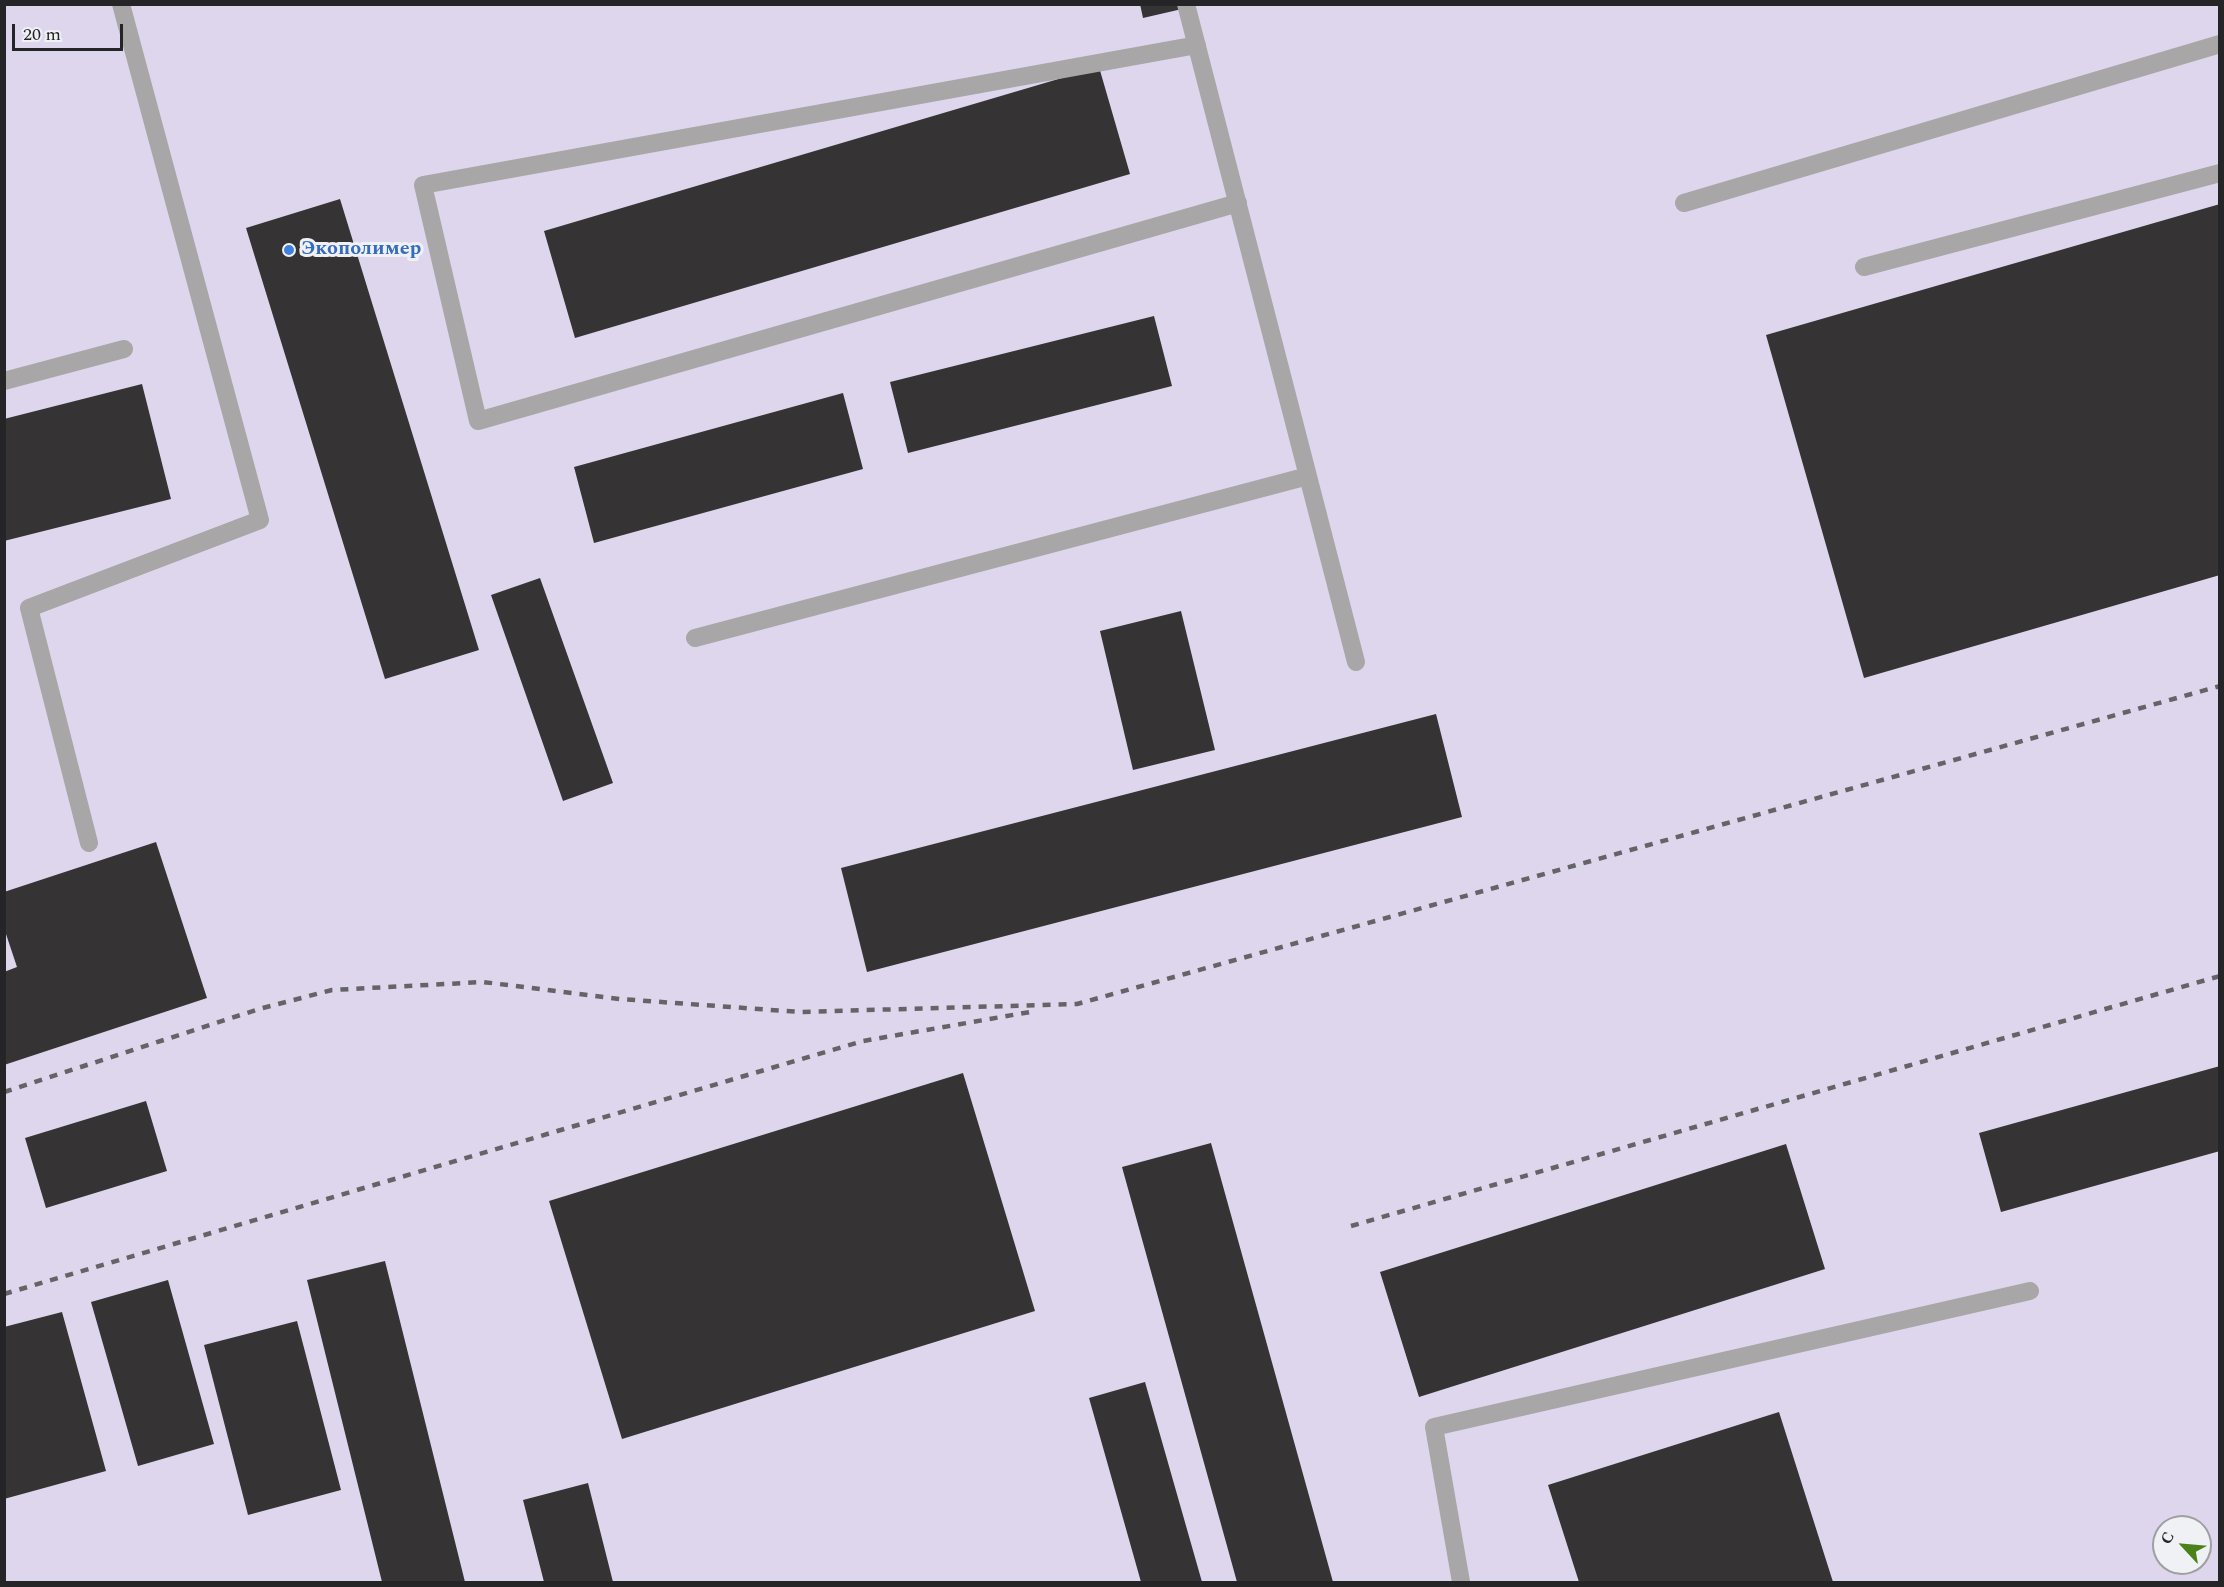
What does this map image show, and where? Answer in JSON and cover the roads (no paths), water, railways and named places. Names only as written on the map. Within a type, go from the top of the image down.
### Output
[{"type":"lane","points":[[89,843],[29,608],[260,520],[121,4]]},
{"type":"lane","points":[[1186,4],[1356,662]]},
{"type":"lane","points":[[1684,203],[2220,44]]},
{"type":"lane","points":[[1197,45],[423,185],[478,421],[1238,203]]},
{"type":"lane","points":[[1864,267],[2220,173]]},
{"type":"lane","points":[[4,381],[124,349]]},
{"type":"lane","points":[[695,638],[1308,476]]},
{"type":"lane","points":[[1461,1582],[1434,1427],[2030,1291]]},
{"type":"railway","points":[[4,1092],[259,1009],[332,990],[483,982],[620,999],[800,1012],[1077,1004],[2220,686]]},
{"type":"railway","points":[[1351,1226],[2220,976]]},
{"type":"railway","points":[[4,1294],[863,1041],[1030,1012]]},
{"type":"place","name":"Экополимер","points":[[289,250]]}]
